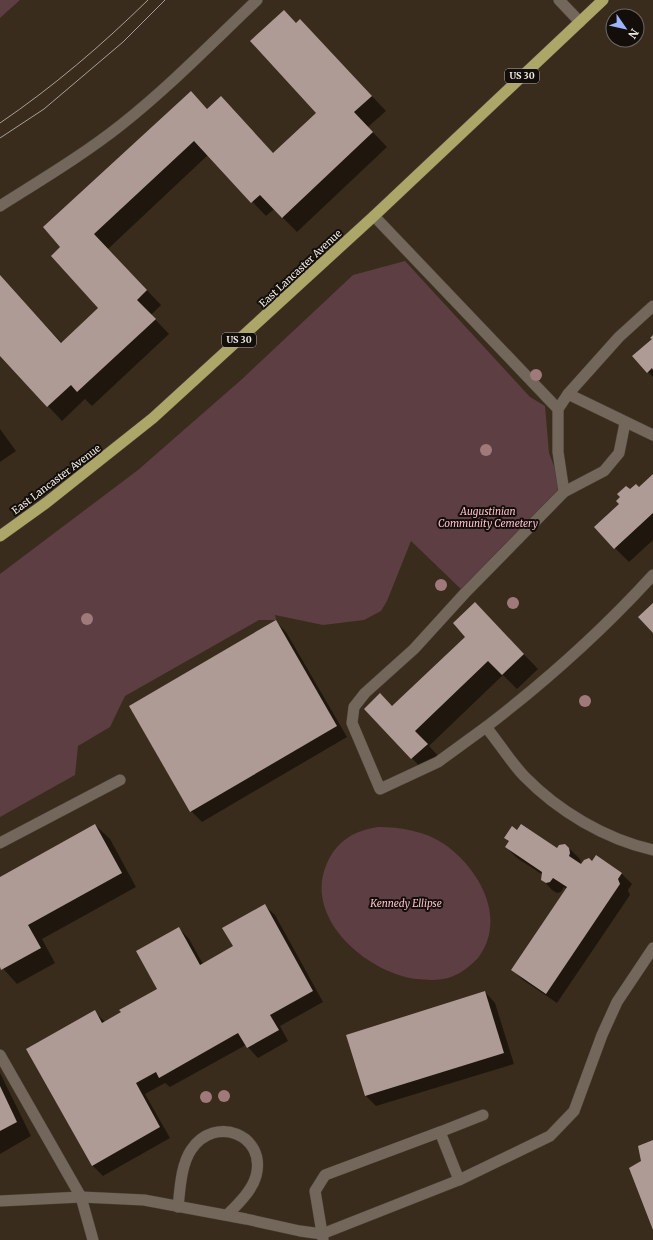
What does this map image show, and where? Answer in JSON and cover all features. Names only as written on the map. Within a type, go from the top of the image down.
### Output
[{"type":"highway","name":"East Lancaster Avenue","points":[[0,536],[46,503],[153,418],[374,216],[603,0]]},
{"type":"lane","points":[[0,206],[78,156],[121,125],[168,85],[257,0]]},
{"type":"lane","points":[[559,0],[580,22]]},
{"type":"lane","points":[[374,216],[558,409]]},
{"type":"lane","points":[[564,492],[558,452],[558,409],[568,394],[619,337],[653,306]]},
{"type":"lane","points":[[568,394],[653,435]]},
{"type":"lane","points":[[625,422],[619,453],[604,471],[564,492],[465,593],[414,649],[365,693],[354,707],[352,723],[380,789],[438,762],[486,727],[575,654],[618,614],[653,575]]},
{"type":"lane","points":[[486,727],[523,775],[555,805],[595,828],[641,847],[653,850]]},
{"type":"lane","points":[[0,843],[120,780]]},
{"type":"lane","points":[[0,1201],[81,1197],[144,1200],[227,1215],[323,1237],[460,1180],[550,1136],[574,1111],[602,1035],[617,1002],[653,948]]},
{"type":"lane","points":[[0,1055],[81,1197],[93,1240]]},
{"type":"lane","points":[[323,1237],[315,1191],[325,1175],[483,1115]]},
{"type":"lane","points":[[178,1206],[184,1169],[190,1151],[201,1138],[210,1132],[220,1130],[230,1131],[241,1136],[249,1143],[255,1153],[258,1163],[256,1177],[252,1185],[227,1215]]},
{"type":"lane","points":[[440,1132],[460,1180]]},
{"type":"shaded area","points":[[0,0],[653,0],[653,1240],[0,1240]]},
{"type":"green space","points":[[0,0],[20,0],[0,18]]},
{"type":"green space","name":"Augustinian Community Cemetery","points":[[405,261],[530,397],[545,406],[549,453],[564,492],[465,593],[411,541],[387,601],[381,611],[364,620],[323,625],[275,615],[276,620],[259,620],[125,696],[110,727],[78,746],[75,775],[0,817],[0,574],[138,470],[241,380],[353,275]]},
{"type":"green space","name":"Kennedy Ellipse","points":[[378,827],[412,831],[437,840],[457,854],[478,880],[490,911],[490,927],[487,943],[478,958],[459,973],[451,977],[434,980],[416,979],[396,974],[377,965],[359,953],[343,938],[331,921],[323,902],[322,882],[328,861],[337,847],[348,837],[370,828]]},
{"type":"building","points":[[284,10],[296,23],[300,19],[372,96],[354,112],[373,132],[282,218],[260,195],[251,203],[194,141],[94,234],[147,290],[137,300],[156,319],[77,392],[71,385],[47,407],[0,356],[0,275],[61,343],[98,308],[51,256],[60,247],[43,227],[191,91],[207,109],[221,96],[273,153],[316,113],[250,41]]},
{"type":"building","points":[[653,335],[653,370],[652,368],[647,373],[632,356],[652,339],[650,338]]},
{"type":"building","points":[[653,474],[653,513],[614,549],[594,527],[619,504],[616,501],[620,497],[617,494],[626,486],[630,489],[636,484],[639,487]]},
{"type":"building","points":[[475,602],[524,654],[502,675],[488,661],[415,731],[428,744],[411,759],[364,709],[380,693],[392,706],[465,637],[453,623]]},
{"type":"building","points":[[653,603],[653,633],[638,617]]},
{"type":"building","points":[[276,620],[337,726],[190,812],[129,706]]},
{"type":"building","points":[[95,824],[122,873],[28,925],[41,948],[1,970],[0,877]]},
{"type":"building","points":[[521,824],[557,848],[559,845],[565,844],[569,848],[569,856],[581,864],[584,860],[589,858],[592,861],[596,855],[622,873],[618,879],[620,884],[546,994],[511,970],[567,887],[553,878],[550,882],[546,883],[541,880],[542,872],[505,847],[509,841],[504,838],[512,826],[517,830]]},
{"type":"building","points":[[265,904],[313,991],[270,1015],[279,1030],[247,1048],[238,1033],[159,1078],[156,1072],[136,1083],[160,1127],[92,1166],[26,1049],[95,1010],[102,1023],[121,1012],[119,1010],[157,989],[136,951],[179,927],[200,965],[233,946],[222,928]]},
{"type":"building","points":[[485,991],[504,1053],[365,1096],[346,1035]]},
{"type":"building","points":[[0,1086],[17,1122],[0,1131]]},
{"type":"building","points":[[653,1140],[653,1230],[629,1168],[641,1161],[638,1146]]},
{"type":"tram line","points":[[0,123],[77,65],[148,0]]},
{"type":"tram line","points":[[0,138],[44,109],[123,42],[165,0]]}]
